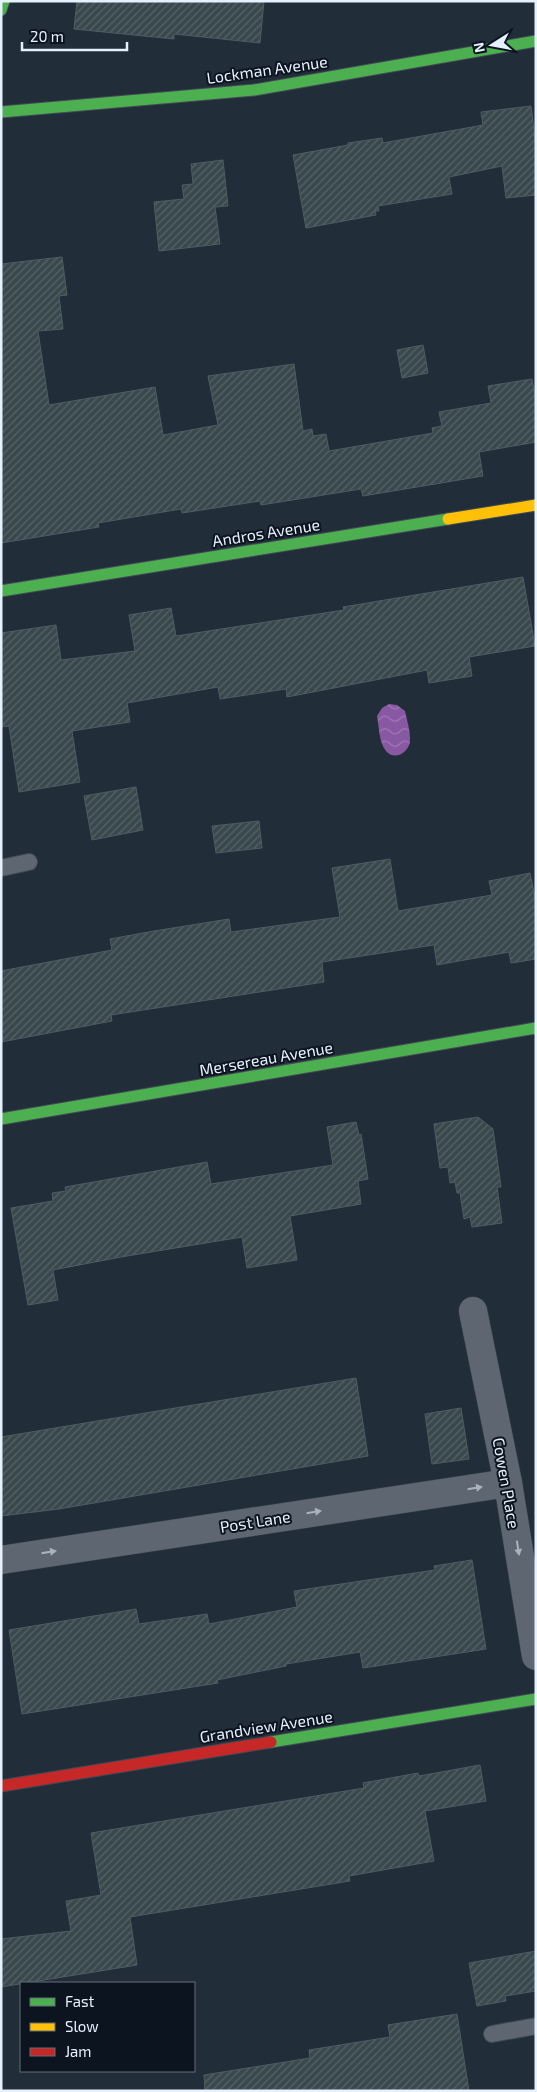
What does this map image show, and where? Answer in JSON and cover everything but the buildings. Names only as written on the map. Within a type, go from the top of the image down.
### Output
[{"type":"street","points":[[1,10],[4,1]]},
{"type":"street","name":"Lockman Avenue","points":[[1,112],[254,90],[536,41]]},
{"type":"street","name":"Andros Avenue","points":[[1,591],[536,505]]},
{"type":"street","name":"Mersereau Avenue","points":[[1,1119],[536,1028]]},
{"type":"street","name":"Cowen Place","points":[[473,1311],[508,1483],[536,1656]]},
{"type":"street","name":"Post Lane","points":[[1,1560],[508,1483]]},
{"type":"street","name":"Grandview Avenue","points":[[1,1786],[536,1699]]},
{"type":"lane","points":[[1,868],[28,862]]},
{"type":"lane","points":[[492,2034],[536,2026]]},
{"type":"water","points":[[389,704],[397,705],[405,711],[409,729],[410,743],[402,754],[398,755],[390,754],[386,751],[380,734],[377,716],[382,708]]},
{"type":"traffic: fast","points":[[1,10],[4,1]]},
{"type":"traffic: fast","points":[[1,112],[254,90],[536,41]]},
{"type":"traffic: fast","points":[[1,591],[448,519]]},
{"type":"traffic: fast","points":[[1,1119],[536,1028]]},
{"type":"traffic: fast","points":[[271,1742],[536,1699]]},
{"type":"traffic: slow","points":[[448,519],[536,505]]},
{"type":"traffic: jam","points":[[1,1786],[271,1742]]}]
